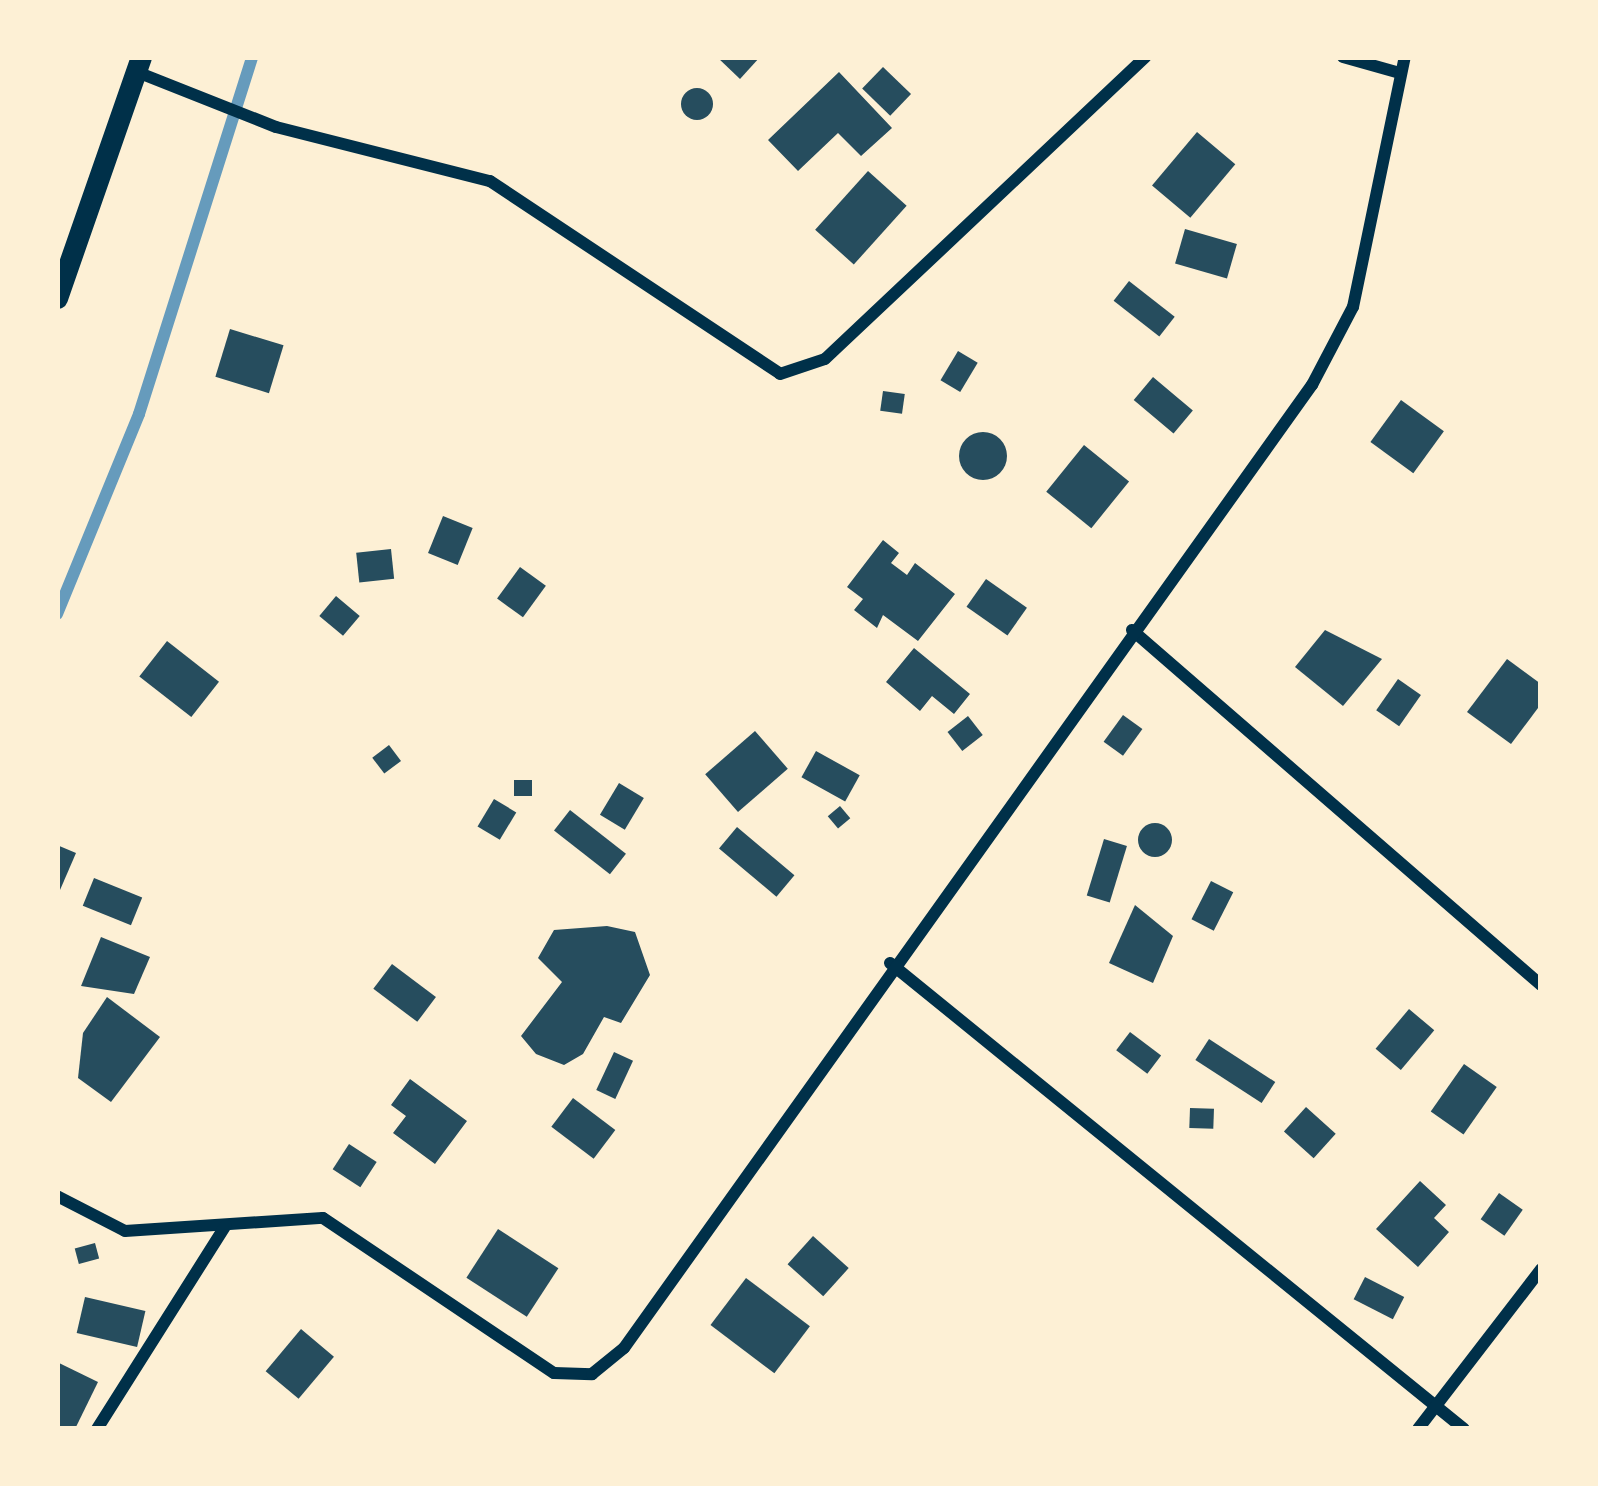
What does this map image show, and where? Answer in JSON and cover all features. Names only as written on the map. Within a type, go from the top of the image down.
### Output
[{"type":"street","points":[[57,298],[139,64],[276,127],[490,181],[780,374],[825,359],[1145,57]]},
{"type":"street","points":[[1343,57],[1400,74]]},
{"type":"street","points":[[57,1196],[124,1232],[323,1218],[554,1373],[592,1375],[624,1348],[890,963],[1312,385],[1353,307],[1405,57]]},
{"type":"street","points":[[1132,630],[1541,985]]},
{"type":"street","points":[[890,963],[1464,1429]]},
{"type":"street","points":[[97,1429],[226,1225]]},
{"type":"street","points":[[1418,1429],[1541,1269]]},
{"type":"building","points":[[717,57],[760,57],[740,79]]},
{"type":"building","points":[[883,67],[911,94],[890,116],[862,89]]},
{"type":"building","points":[[839,72],[892,128],[861,156],[838,133],[798,171],[768,140]]},
{"type":"building","points":[[697,88],[709,92],[713,104],[709,116],[697,120],[685,116],[681,104],[685,92]]},
{"type":"building","points":[[1197,132],[1235,164],[1190,218],[1152,186]]},
{"type":"building","points":[[868,171],[907,206],[854,265],[815,230]]},
{"type":"building","points":[[1185,229],[1237,244],[1227,278],[1175,264]]},
{"type":"building","points":[[1129,281],[1175,317],[1159,336],[1114,301]]},
{"type":"building","points":[[230,329],[284,345],[269,393],[215,377]]},
{"type":"building","points":[[958,351],[978,363],[960,392],[940,380]]},
{"type":"building","points":[[1153,377],[1193,410],[1174,433],[1134,400]]},
{"type":"building","points":[[883,391],[905,394],[902,414],[880,411]]},
{"type":"building","points":[[1401,400],[1444,431],[1413,473],[1370,442]]},
{"type":"building","points":[[983,432],[1000,439],[1007,456],[1000,473],[983,480],[966,473],[959,456],[966,439]]},
{"type":"building","points":[[1084,445],[1129,482],[1091,528],[1046,492]]},
{"type":"building","points":[[443,516],[473,528],[458,565],[428,553]]},
{"type":"building","points":[[883,540],[899,553],[891,563],[907,575],[915,563],[955,594],[918,641],[883,615],[877,628],[854,610],[863,599],[847,587]]},
{"type":"building","points":[[391,549],[394,579],[359,582],[356,553]]},
{"type":"building","points":[[520,567],[546,586],[523,617],[497,599]]},
{"type":"building","points":[[986,579],[1027,608],[1007,636],[966,607]]},
{"type":"building","points":[[336,596],[360,616],[343,636],[319,616]]},
{"type":"building","points":[[1325,630],[1382,659],[1343,706],[1295,667]]},
{"type":"building","points":[[167,641],[219,682],[191,717],[139,676]]},
{"type":"building","points":[[914,648],[970,694],[954,714],[932,696],[920,711],[886,682]]},
{"type":"building","points":[[1507,659],[1541,684],[1541,704],[1511,744],[1467,712]]},
{"type":"building","points":[[1398,679],[1421,695],[1399,726],[1376,710]]},
{"type":"building","points":[[1123,715],[1142,729],[1123,756],[1104,742]]},
{"type":"building","points":[[968,716],[983,735],[962,751],[948,732]]},
{"type":"building","points":[[755,731],[788,769],[738,812],[705,774]]},
{"type":"building","points":[[389,745],[401,761],[384,774],[372,758]]},
{"type":"building","points":[[816,751],[860,775],[845,801],[801,777]]},
{"type":"building","points":[[514,780],[532,780],[532,796],[514,796]]},
{"type":"building","points":[[619,783],[644,798],[625,830],[600,815]]},
{"type":"building","points":[[494,799],[516,812],[500,840],[478,826]]},
{"type":"building","points":[[840,806],[850,818],[838,829],[828,816]]},
{"type":"building","points":[[570,810],[626,854],[610,874],[554,830]]},
{"type":"building","points":[[1155,823],[1167,828],[1172,840],[1167,852],[1155,857],[1143,852],[1138,840],[1143,828]]},
{"type":"building","points":[[737,827],[794,875],[776,897],[719,848]]},
{"type":"building","points":[[1104,839],[1127,846],[1110,902],[1087,895]]},
{"type":"building","points":[[57,845],[76,853],[57,897]]},
{"type":"building","points":[[94,878],[142,897],[131,925],[83,906]]},
{"type":"building","points":[[1211,881],[1233,892],[1214,931],[1191,919]]},
{"type":"building","points":[[1135,905],[1173,936],[1153,983],[1109,963]]},
{"type":"building","points":[[607,926],[635,932],[650,975],[621,1023],[604,1017],[583,1054],[564,1065],[536,1054],[521,1036],[562,982],[538,958],[554,930]]},
{"type":"building","points":[[101,937],[150,957],[134,994],[81,986]]},
{"type":"building","points":[[392,964],[436,997],[417,1022],[373,989]]},
{"type":"building","points":[[107,997],[160,1037],[111,1102],[78,1078],[83,1033]]},
{"type":"building","points":[[1409,1009],[1434,1030],[1401,1070],[1376,1049]]},
{"type":"building","points":[[1130,1032],[1161,1055],[1147,1074],[1116,1050]]},
{"type":"building","points":[[1209,1039],[1275,1082],[1262,1103],[1195,1060]]},
{"type":"building","points":[[614,1052],[633,1061],[615,1099],[596,1090]]},
{"type":"building","points":[[1464,1064],[1497,1087],[1463,1134],[1431,1112]]},
{"type":"building","points":[[410,1079],[467,1121],[435,1164],[393,1133],[406,1116],[391,1105]]},
{"type":"building","points":[[573,1098],[615,1130],[594,1159],[551,1127]]},
{"type":"building","points":[[1306,1107],[1336,1134],[1314,1158],[1284,1132]]},
{"type":"building","points":[[1190,1108],[1214,1109],[1213,1129],[1189,1128]]},
{"type":"building","points":[[349,1144],[377,1162],[360,1187],[333,1169]]},
{"type":"building","points":[[1420,1181],[1446,1205],[1434,1218],[1449,1232],[1418,1267],[1376,1229]]},
{"type":"building","points":[[1499,1193],[1523,1210],[1504,1236],[1481,1219]]},
{"type":"building","points":[[498,1229],[558,1268],[527,1317],[466,1278]]},
{"type":"building","points":[[813,1236],[849,1268],[823,1296],[788,1264]]},
{"type":"building","points":[[95,1243],[99,1258],[79,1264],[75,1248]]},
{"type":"building","points":[[1365,1277],[1404,1297],[1393,1319],[1354,1299]]},
{"type":"building","points":[[746,1278],[810,1326],[774,1373],[710,1325]]},
{"type":"building","points":[[85,1297],[145,1311],[137,1347],[77,1333]]},
{"type":"building","points":[[301,1329],[334,1357],[299,1399],[266,1371]]},
{"type":"building","points":[[57,1362],[98,1382],[75,1429],[57,1429]]},
{"type":"waterway","points":[[57,614],[139,414],[252,57]]}]
